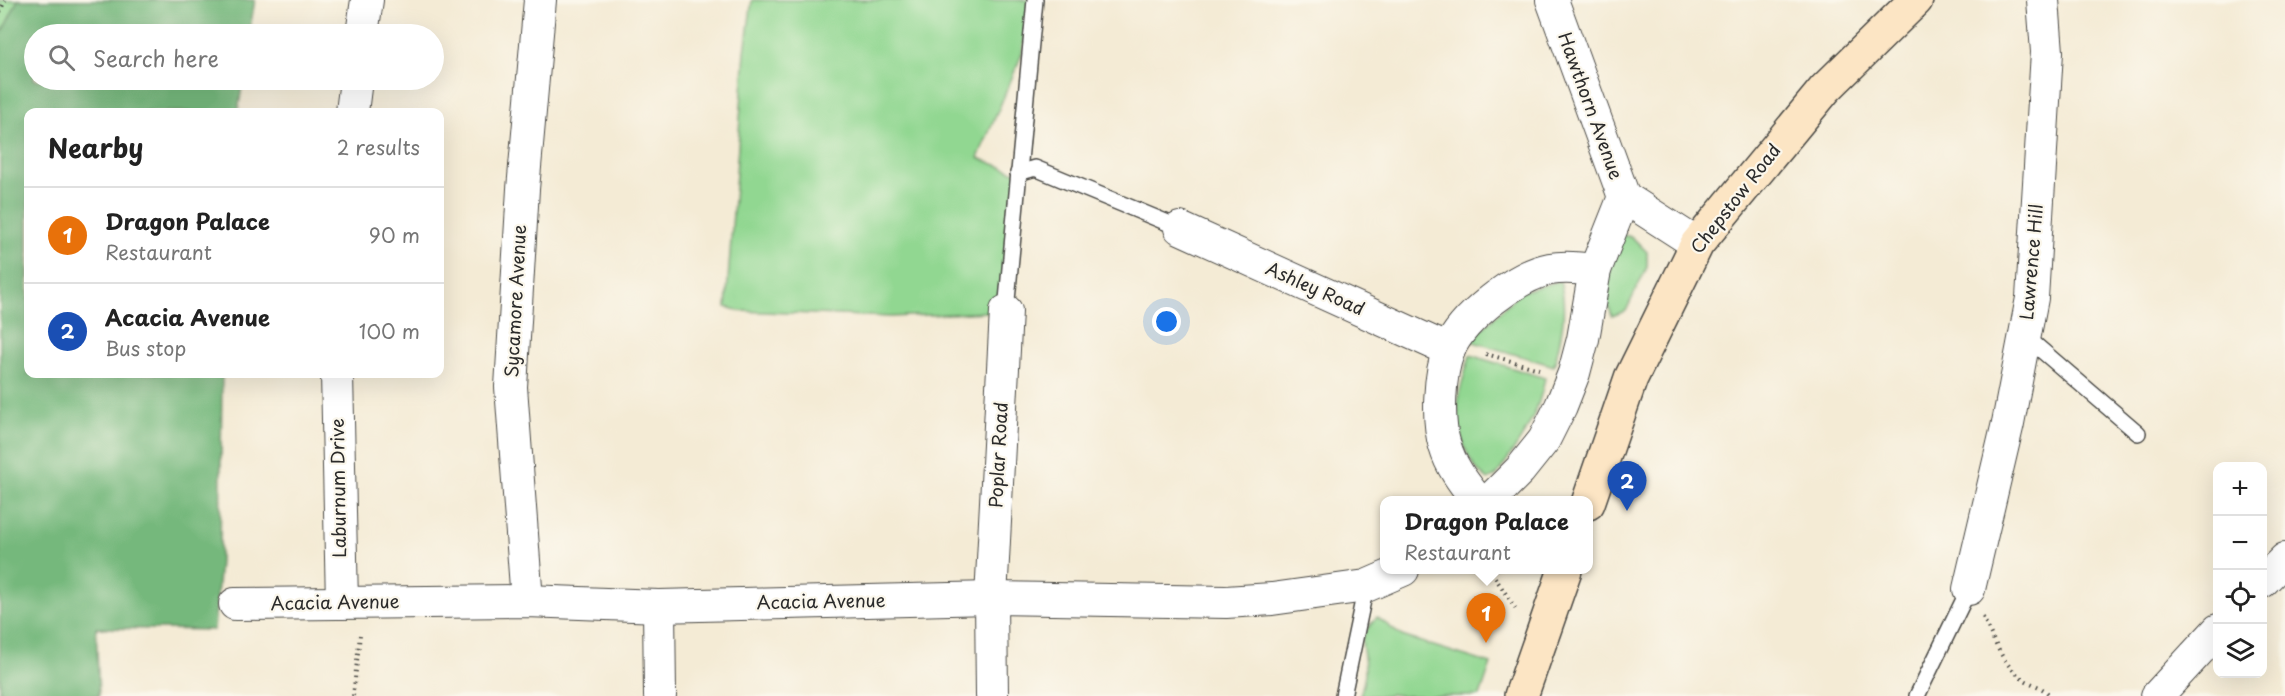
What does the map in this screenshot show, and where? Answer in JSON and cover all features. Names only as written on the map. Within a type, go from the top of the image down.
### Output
[{"type":"main road","name":"Chepstow Road","points":[[1590,496],[1631,378],[1697,244],[1825,89],[1916,0]]},
{"type":"main road","points":[[1521,696],[1564,574]]},
{"type":"street","points":[[364,24],[367,0]]},
{"type":"street","name":"Sycamore Avenue","points":[[527,601],[511,387],[523,189],[540,0]]},
{"type":"street","name":"Hawthorn Avenue","points":[[1552,0],[1624,196],[1697,244]]},
{"type":"street","name":"Lawrence Hill","points":[[1969,589],[2008,423],[2032,298],[2047,52],[2043,0]]},
{"type":"street","points":[[352,108],[355,90]]},
{"type":"street","points":[[1495,496],[1544,440],[1561,406],[1572,379],[1583,339],[1595,270],[1624,196]]},
{"type":"street","name":"Ashley Road","points":[[1180,228],[1451,347]]},
{"type":"street","points":[[1473,496],[1453,468],[1444,443],[1440,419],[1442,384],[1451,347],[1468,324],[1493,298],[1525,277],[1550,268],[1575,267],[1595,270]]},
{"type":"street","name":"Poplar Road","points":[[992,696],[992,598],[1006,311]]},
{"type":"street","name":"Laburnum Drive","points":[[337,378],[353,602]]},
{"type":"street","points":[[2267,577],[2285,559]]},
{"type":"street","name":"Acacia Avenue","points":[[235,604],[527,601],[659,606],[992,598],[1226,602],[1293,597],[1366,586],[1394,574]]},
{"type":"street","points":[[659,606],[660,696]]},
{"type":"street","points":[[2157,696],[2213,634]]},
{"type":"lane","points":[[1006,311],[1035,0]]},
{"type":"lane","points":[[1018,173],[1035,168],[1180,228]]},
{"type":"lane","points":[[2025,336],[2138,433]]},
{"type":"lane","points":[[1343,696],[1366,586]]},
{"type":"lane","points":[[1917,696],[1969,589]]},
{"type":"path","points":[[0,12],[5,0]]},
{"type":"path","points":[[1451,347],[1572,379]]},
{"type":"path","points":[[1969,589],[2001,654],[2020,677],[2044,689],[2050,696]]},
{"type":"path","points":[[352,696],[353,602]]},
{"type":"green space","points":[[0,0],[18,0],[0,37]]},
{"type":"green space","points":[[18,0],[255,0],[251,24],[24,24],[24,90],[241,90],[239,108],[24,108],[24,378],[222,378],[220,562],[214,630],[96,628],[99,696],[0,696],[0,37]]},
{"type":"green space","points":[[752,0],[1031,0],[1022,54],[978,158],[1018,173],[1006,311],[891,317],[740,311],[726,307],[745,52]]},
{"type":"green space","points":[[1622,235],[1632,237],[1647,252],[1647,267],[1626,311],[1612,316],[1603,290]]},
{"type":"green space","points":[[1560,281],[1563,313],[1554,366],[1470,341],[1520,292]]},
{"type":"green space","points":[[1470,355],[1545,378],[1538,405],[1526,430],[1496,476],[1488,480],[1474,466],[1469,457],[1458,417],[1458,401]]},
{"type":"green space","points":[[1377,617],[1402,636],[1491,664],[1480,696],[1390,694],[1389,696],[1360,696],[1365,671],[1362,641],[1365,632]]},
{"type":"place","name":"Acacia Avenue","points":[[1627,511]]},
{"type":"place","name":"Dragon Palace","points":[[1486,643]]}]
